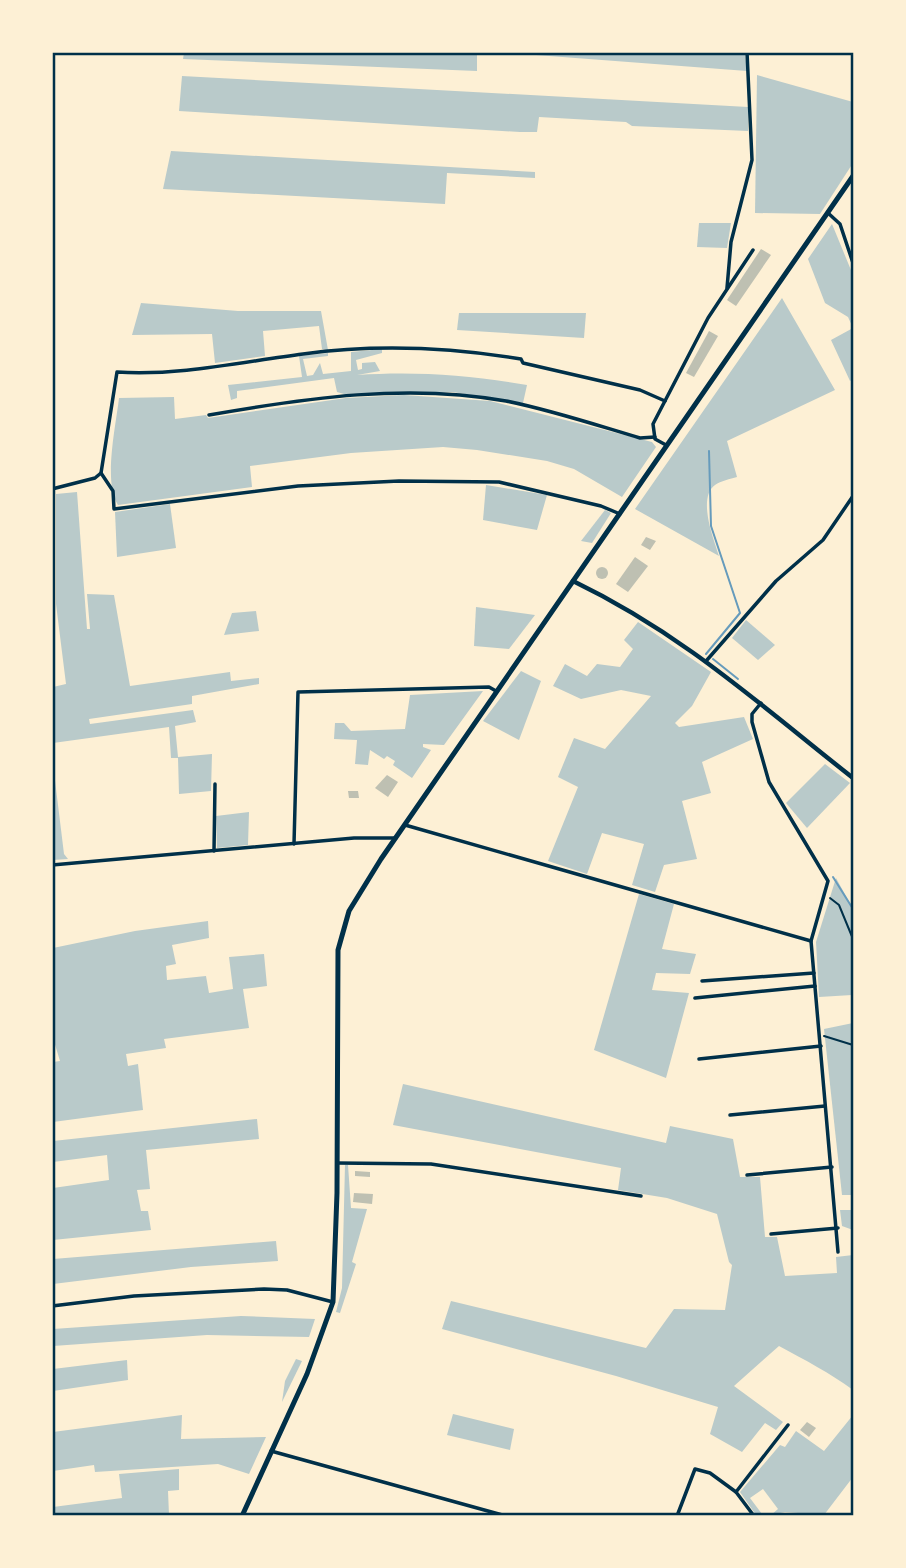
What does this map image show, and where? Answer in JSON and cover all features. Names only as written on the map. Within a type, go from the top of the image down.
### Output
[{"type":"main road","points":[[242,1516],[318,1348],[333,1302],[338,950],[353,903],[853,176]]},
{"type":"street","points":[[727,288],[731,243],[752,160],[747,52]]},
{"type":"street","points":[[828,213],[840,224],[853,264]]},
{"type":"street","points":[[654,437],[653,424],[708,318],[753,250]]},
{"type":"street","points":[[52,489],[95,478],[101,473],[117,372],[162,373],[303,354],[380,347],[450,349],[521,359],[523,363],[640,390],[665,401]]},
{"type":"street","points":[[209,415],[343,396],[436,394],[506,401],[640,438],[654,437],[667,446]]},
{"type":"street","points":[[101,473],[113,491],[114,509],[298,486],[399,481],[499,482],[601,506],[620,514]]},
{"type":"street","points":[[707,660],[776,582],[823,540],[853,496]]},
{"type":"street","points":[[573,581],[653,624],[707,660],[853,778]]},
{"type":"street","points":[[294,844],[298,692],[487,687],[497,691]]},
{"type":"street","points":[[761,703],[751,717],[769,782],[821,864],[828,881],[811,941],[833,1167],[838,1252]]},
{"type":"street","points":[[214,851],[215,784]]},
{"type":"street","points":[[405,825],[811,941]]},
{"type":"street","points":[[52,865],[379,836],[396,838]]},
{"type":"street","points":[[702,981],[814,973]]},
{"type":"street","points":[[695,998],[815,986]]},
{"type":"street","points":[[699,1059],[821,1046]]},
{"type":"street","points":[[730,1115],[826,1106]]},
{"type":"street","points":[[337,1163],[431,1164],[641,1196]]},
{"type":"street","points":[[747,1175],[833,1167]]},
{"type":"street","points":[[771,1234],[838,1228]]},
{"type":"street","points":[[52,1306],[134,1296],[264,1289],[287,1290],[333,1302]]},
{"type":"street","points":[[736,1492],[788,1425]]},
{"type":"street","points":[[271,1451],[506,1516]]},
{"type":"street","points":[[677,1516],[695,1469],[710,1473],[736,1492],[754,1516]]},
{"type":"path","points":[[826,895],[839,905],[853,939]]},
{"type":"path","points":[[820,1035],[853,1045]]},
{"type":"shaded area","points":[[477,52],[477,71],[183,59],[184,53]]},
{"type":"shaded area","points":[[537,52],[745,53],[747,71],[536,55]]},
{"type":"shaded area","points":[[757,75],[853,102],[853,163],[820,214],[755,213]]},
{"type":"shaded area","points":[[182,76],[748,107],[748,131],[632,126],[626,122],[539,117],[537,132],[520,132],[179,111]]},
{"type":"shaded area","points":[[171,151],[535,172],[535,178],[447,173],[445,204],[163,189]]},
{"type":"shaded area","points":[[699,223],[731,223],[727,248],[697,247]]},
{"type":"shaded area","points":[[832,224],[853,275],[853,328],[848,317],[825,303],[808,259]]},
{"type":"shaded area","points":[[782,298],[835,390],[727,441],[737,477],[715,485],[707,499],[708,519],[719,556],[635,509]]},
{"type":"shaded area","points":[[141,303],[238,311],[321,311],[328,350],[322,349],[319,326],[263,331],[265,356],[215,363],[212,334],[132,335]]},
{"type":"shaded area","points":[[459,313],[586,313],[584,338],[457,330]]},
{"type":"shaded area","points":[[853,328],[853,379],[850,381],[831,340]]},
{"type":"shaded area","points":[[382,349],[382,353],[356,360],[358,370],[362,369],[362,363],[375,362],[380,371],[357,375],[442,375],[527,385],[523,403],[452,392],[344,394],[337,392],[334,378],[237,391],[237,398],[231,400],[228,385],[302,377],[299,356],[328,353],[328,356],[303,359],[307,376],[313,375],[320,363],[323,374],[351,371],[351,352]]},
{"type":"shaded area","points":[[404,395],[490,401],[652,442],[656,447],[622,497],[574,469],[547,461],[443,447],[351,453],[250,466],[252,487],[118,505],[114,495],[111,469],[119,398],[174,397],[175,419],[206,415],[208,418],[346,398]]},
{"type":"shaded area","points":[[486,485],[547,495],[537,530],[483,520]]},
{"type":"shaded area","points":[[77,492],[87,629],[90,629],[87,594],[114,595],[130,686],[230,672],[231,681],[259,678],[259,684],[192,696],[192,704],[89,719],[90,724],[193,710],[196,722],[175,726],[178,757],[212,754],[211,791],[179,794],[178,758],[171,758],[169,727],[53,743],[53,687],[66,684],[56,604],[56,494]]},
{"type":"shaded area","points":[[170,504],[176,548],[117,557],[115,512]]},
{"type":"shaded area","points":[[605,510],[611,513],[592,543],[581,541]]},
{"type":"shaded area","points":[[476,607],[535,615],[509,649],[474,646]]},
{"type":"shaded area","points":[[256,611],[259,631],[224,635],[232,613]]},
{"type":"shaded area","points":[[746,620],[775,645],[758,660],[732,638]]},
{"type":"shaded area","points":[[638,622],[711,672],[692,706],[675,723],[679,727],[744,717],[753,739],[702,762],[711,793],[682,801],[697,859],[664,865],[655,892],[632,885],[644,844],[602,833],[587,874],[548,861],[578,787],[558,777],[574,738],[605,749],[651,696],[621,690],[581,699],[553,686],[565,664],[587,676],[597,664],[620,667],[633,649],[624,640]]},
{"type":"shaded area","points":[[521,671],[541,681],[519,740],[483,721]]},
{"type":"shaded area","points":[[483,691],[444,745],[423,744],[423,747],[431,750],[412,778],[393,765],[395,761],[387,756],[384,759],[370,750],[368,765],[355,764],[357,740],[334,739],[335,723],[344,723],[351,731],[405,729],[410,695]]},
{"type":"shaded area","points":[[52,756],[64,854],[68,859],[53,860]]},
{"type":"shaded area","points":[[825,764],[850,783],[807,828],[786,803]]},
{"type":"shaded area","points":[[249,812],[248,845],[217,848],[216,816]]},
{"type":"shaded area","points":[[836,878],[853,909],[853,1010],[852,995],[819,997],[816,942]]},
{"type":"shaded area","points":[[639,894],[674,904],[662,949],[696,954],[690,974],[656,973],[652,990],[689,993],[666,1078],[594,1050]]},
{"type":"shaded area","points":[[208,921],[209,938],[172,945],[176,964],[166,966],[167,980],[206,976],[209,993],[233,989],[229,957],[264,954],[267,986],[243,989],[249,1028],[164,1039],[166,1048],[126,1054],[128,1066],[138,1064],[143,1110],[53,1122],[53,1062],[60,1061],[53,1038],[53,948],[135,931]]},
{"type":"shaded area","points":[[853,1023],[853,1195],[842,1195],[824,1029]]},
{"type":"shaded area","points":[[403,1084],[666,1143],[670,1126],[733,1139],[740,1177],[760,1177],[765,1237],[777,1237],[785,1276],[837,1273],[836,1257],[853,1255],[853,1390],[779,1346],[734,1386],[783,1422],[776,1430],[765,1423],[742,1452],[710,1434],[718,1407],[442,1329],[451,1301],[646,1348],[674,1309],[725,1310],[732,1265],[717,1214],[667,1198],[618,1190],[621,1168],[393,1125]]},
{"type":"shaded area","points":[[257,1119],[259,1139],[146,1150],[150,1189],[137,1190],[141,1211],[148,1211],[151,1230],[53,1240],[53,1188],[109,1180],[107,1155],[53,1162],[53,1141]]},
{"type":"shaded area","points":[[345,1165],[348,1165],[351,1208],[367,1209],[352,1262],[356,1264],[340,1313],[336,1312],[342,1288]]},
{"type":"shaded area","points":[[840,1210],[853,1210],[853,1230],[842,1226]]},
{"type":"shaded area","points":[[276,1241],[278,1261],[191,1267],[53,1284],[53,1259]]},
{"type":"shaded area","points":[[241,1316],[315,1319],[309,1337],[207,1335],[53,1346],[53,1329]]},
{"type":"shaded area","points":[[296,1359],[302,1361],[282,1402],[285,1381]]},
{"type":"shaded area","points":[[127,1360],[128,1380],[53,1391],[53,1369]]},
{"type":"shaded area","points":[[453,1414],[514,1429],[510,1450],[447,1435]]},
{"type":"shaded area","points":[[182,1415],[181,1439],[266,1437],[249,1474],[218,1464],[95,1472],[94,1465],[53,1471],[53,1432]]},
{"type":"shaded area","points":[[853,1415],[853,1477],[824,1515],[785,1512],[771,1515],[778,1509],[763,1489],[750,1498],[762,1514],[756,1515],[740,1492],[780,1445],[785,1447],[796,1431],[824,1451]]},
{"type":"shaded area","points":[[179,1469],[179,1490],[168,1491],[169,1515],[53,1515],[53,1507],[122,1498],[119,1474]]},
{"type":"building","points":[[761,249],[771,255],[736,306],[727,300]]},
{"type":"building","points":[[709,331],[718,336],[694,377],[686,373]]},
{"type":"building","points":[[646,537],[656,541],[650,550],[641,545]]},
{"type":"building","points":[[635,557],[648,566],[628,592],[616,584]]},
{"type":"building","points":[[597,568],[607,568],[607,578],[597,578]]},
{"type":"building","points":[[387,775],[398,782],[388,797],[375,788]]},
{"type":"building","points":[[348,791],[358,791],[359,798],[349,798]]},
{"type":"building","points":[[355,1171],[370,1172],[370,1177],[355,1176]]},
{"type":"building","points":[[354,1193],[373,1194],[372,1204],[353,1202]]},
{"type":"building","points":[[807,1422],[816,1428],[809,1437],[800,1430]]},
{"type":"waterway","points":[[706,654],[740,613],[711,526],[709,451]]},
{"type":"waterway","points":[[713,659],[738,679]]},
{"type":"waterway","points":[[833,877],[853,909]]}]
